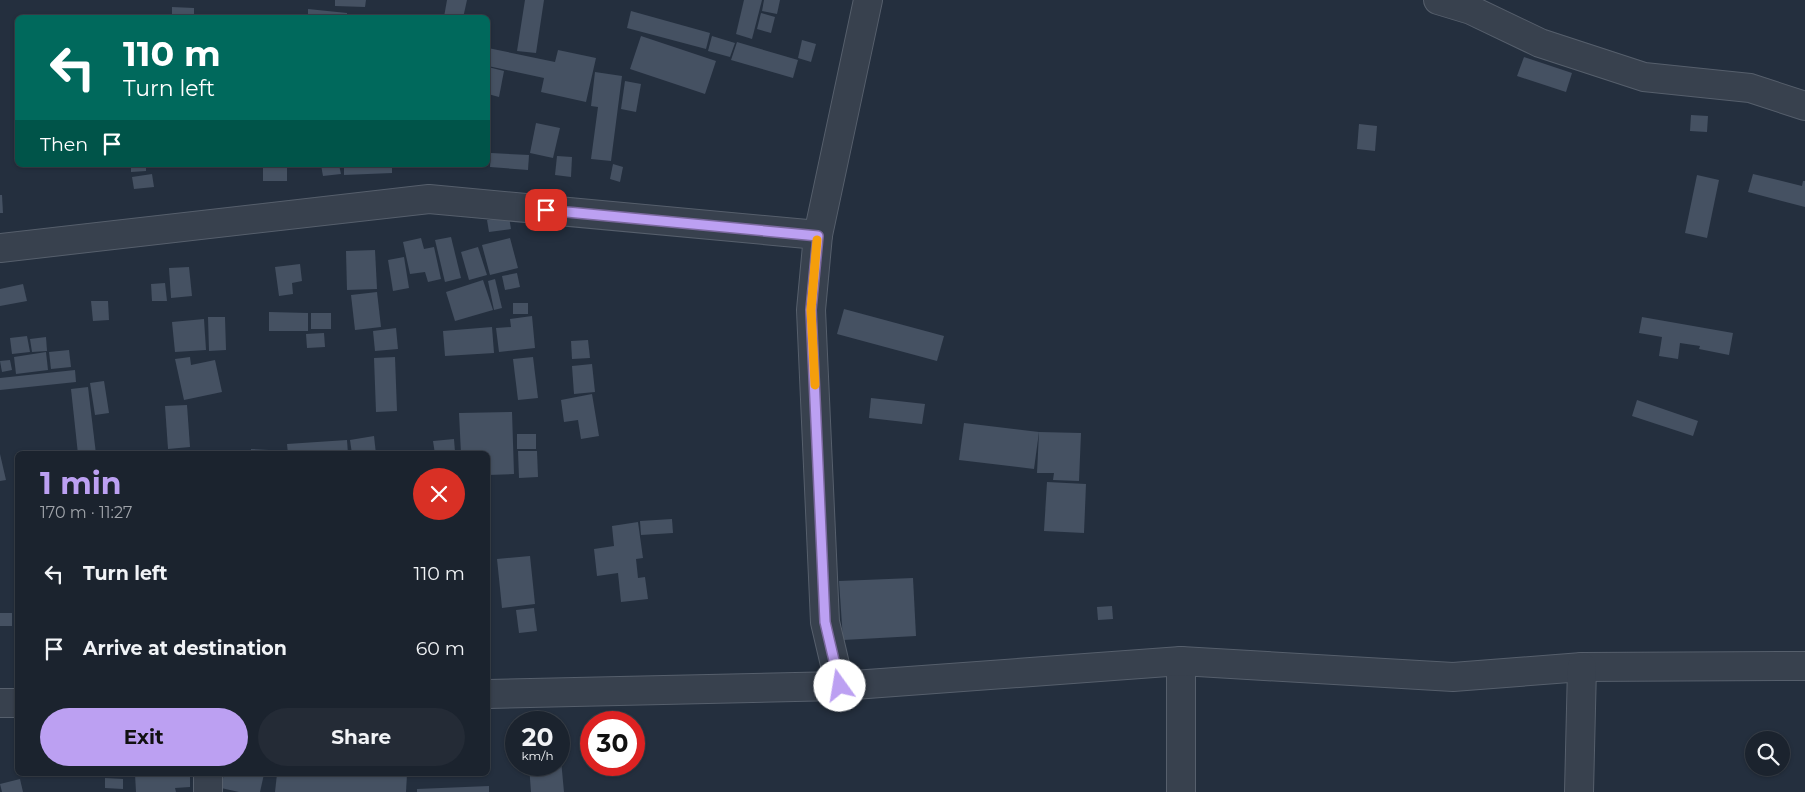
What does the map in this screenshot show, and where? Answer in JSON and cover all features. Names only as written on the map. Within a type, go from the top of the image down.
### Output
[{"type":"street","points":[[840,686],[825,622],[811,310],[818,236],[868,0]]},
{"type":"street","points":[[1438,0],[1471,10],[1540,43],[1644,77],[1750,88],[1805,106]]},
{"type":"street","points":[[0,248],[429,199],[818,236]]},
{"type":"street","points":[[1181,661],[1181,792]]},
{"type":"street","points":[[490,694],[840,686],[1181,661],[1453,677],[1582,667],[1805,666]]},
{"type":"street","points":[[1579,792],[1582,667]]},
{"type":"street","points":[[0,703],[15,703]]},
{"type":"street","points":[[208,776],[208,792]]},
{"type":"building","points":[[335,0],[366,0],[365,7],[335,6]]},
{"type":"building","points":[[447,0],[467,0],[464,15],[444,15]]},
{"type":"building","points":[[525,0],[544,0],[536,53],[517,51]]},
{"type":"building","points":[[744,0],[762,0],[752,39],[736,34]]},
{"type":"building","points":[[764,0],[780,0],[777,14],[762,11]]},
{"type":"building","points":[[172,7],[194,8],[194,15],[172,15]]},
{"type":"building","points":[[308,9],[347,13],[347,15],[308,15]]},
{"type":"building","points":[[631,11],[710,33],[706,49],[627,28]]},
{"type":"building","points":[[761,13],[775,17],[771,33],[757,29]]},
{"type":"building","points":[[641,36],[716,61],[705,94],[630,69]]},
{"type":"building","points":[[712,36],[735,43],[730,57],[708,51]]},
{"type":"building","points":[[802,40],[816,44],[811,62],[798,58]]},
{"type":"building","points":[[737,42],[798,60],[793,78],[731,60]]},
{"type":"building","points":[[490,48],[555,62],[558,50],[596,58],[586,102],[541,92],[544,78],[490,66]]},
{"type":"building","points":[[1524,57],[1572,73],[1566,92],[1517,76]]},
{"type":"building","points":[[490,68],[504,71],[499,97],[490,95]]},
{"type":"building","points":[[595,72],[622,76],[611,161],[591,159],[598,107],[591,106]]},
{"type":"building","points":[[625,81],[641,84],[636,112],[621,109]]},
{"type":"building","points":[[1691,115],[1708,116],[1707,132],[1690,131]]},
{"type":"building","points":[[536,123],[560,128],[553,158],[530,153]]},
{"type":"building","points":[[1359,124],[1377,126],[1375,151],[1357,149]]},
{"type":"building","points":[[491,153],[529,155],[528,170],[490,167]]},
{"type":"building","points":[[557,156],[572,157],[571,177],[555,175]]},
{"type":"building","points":[[613,164],[623,167],[620,182],[610,179]]},
{"type":"building","points":[[131,167],[146,167],[146,171],[131,172]]},
{"type":"building","points":[[263,167],[287,167],[287,181],[263,181]]},
{"type":"building","points":[[321,167],[339,167],[341,174],[323,176]]},
{"type":"building","points":[[344,167],[392,167],[392,173],[344,175]]},
{"type":"building","points":[[152,174],[154,187],[134,189],[132,177]]},
{"type":"building","points":[[1753,174],[1802,186],[1803,181],[1805,181],[1805,207],[1748,192]]},
{"type":"building","points":[[1697,175],[1719,180],[1707,238],[1685,233]]},
{"type":"building","points":[[0,195],[2,195],[3,213],[0,213]]},
{"type":"building","points":[[509,217],[511,229],[489,232],[487,220]]},
{"type":"building","points":[[451,237],[461,278],[445,282],[435,240]]},
{"type":"building","points":[[421,238],[424,249],[434,247],[441,279],[428,282],[425,272],[410,274],[403,242]]},
{"type":"building","points":[[510,238],[518,268],[490,275],[482,245]]},
{"type":"building","points":[[478,247],[487,275],[469,280],[461,252]]},
{"type":"building","points":[[375,250],[377,289],[347,290],[346,251]]},
{"type":"building","points":[[404,257],[409,288],[393,291],[388,260]]},
{"type":"building","points":[[300,264],[302,281],[292,283],[293,294],[279,296],[275,267]]},
{"type":"building","points":[[189,267],[192,296],[171,298],[169,268]]},
{"type":"building","points":[[517,273],[520,287],[505,290],[502,276]]},
{"type":"building","points":[[495,279],[502,308],[494,310],[488,281]]},
{"type":"building","points":[[483,280],[493,310],[455,321],[446,292]]},
{"type":"building","points":[[165,283],[167,301],[152,301],[151,284]]},
{"type":"building","points":[[23,284],[27,301],[0,306],[0,289]]},
{"type":"building","points":[[377,292],[381,327],[355,330],[351,295]]},
{"type":"building","points":[[91,301],[108,301],[109,320],[93,321]]},
{"type":"building","points":[[513,303],[528,303],[528,314],[513,314]]},
{"type":"building","points":[[844,309],[944,336],[937,361],[837,334]]},
{"type":"building","points":[[269,312],[308,313],[308,331],[269,331]]},
{"type":"building","points":[[311,313],[331,313],[331,329],[311,329]]},
{"type":"building","points":[[532,316],[535,348],[499,352],[496,328],[511,327],[510,319]]},
{"type":"building","points":[[208,317],[225,317],[226,350],[209,351]]},
{"type":"building","points":[[1642,317],[1733,333],[1729,355],[1699,349],[1700,346],[1680,343],[1678,359],[1659,356],[1662,337],[1639,333]]},
{"type":"building","points":[[204,319],[206,350],[175,352],[172,322]]},
{"type":"building","points":[[492,327],[494,353],[445,356],[443,331]]},
{"type":"building","points":[[396,328],[398,349],[375,351],[373,331]]},
{"type":"building","points":[[324,333],[325,347],[307,348],[306,334]]},
{"type":"building","points":[[27,336],[30,352],[12,354],[10,338]]},
{"type":"building","points":[[46,337],[47,351],[32,352],[30,339]]},
{"type":"building","points":[[588,340],[590,358],[572,359],[571,341]]},
{"type":"building","points":[[69,350],[71,367],[51,369],[49,352]]},
{"type":"building","points":[[46,352],[48,370],[16,374],[14,357]]},
{"type":"building","points":[[190,357],[191,365],[215,360],[222,392],[184,400],[175,359]]},
{"type":"building","points":[[395,357],[397,411],[376,412],[374,358]]},
{"type":"building","points":[[533,357],[538,398],[518,400],[513,359]]},
{"type":"building","points":[[10,360],[12,370],[2,372],[0,361]]},
{"type":"building","points":[[592,364],[595,392],[574,394],[572,366]]},
{"type":"building","points":[[75,370],[76,382],[0,390],[0,378]]},
{"type":"building","points":[[104,381],[109,413],[95,415],[90,383]]},
{"type":"building","points":[[88,387],[96,451],[78,451],[71,389]]},
{"type":"building","points":[[592,394],[599,436],[581,439],[578,420],[564,422],[561,400]]},
{"type":"building","points":[[871,398],[925,404],[922,424],[869,418]]},
{"type":"building","points":[[1637,400],[1698,421],[1693,436],[1632,416]]},
{"type":"building","points":[[187,405],[190,447],[168,449],[165,406]]},
{"type":"building","points":[[512,412],[514,474],[490,475],[490,451],[461,451],[459,413]]},
{"type":"building","points":[[964,423],[1039,432],[1034,469],[959,460]]},
{"type":"building","points":[[1039,432],[1081,433],[1079,481],[1053,480],[1054,473],[1037,473]]},
{"type":"building","points":[[517,434],[536,434],[536,449],[517,449]]},
{"type":"building","points":[[374,436],[376,451],[352,451],[350,440]]},
{"type":"building","points":[[454,439],[455,451],[435,451],[433,441]]},
{"type":"building","points":[[347,440],[348,451],[288,451],[287,444]]},
{"type":"building","points":[[251,449],[269,450],[269,451],[251,451]]},
{"type":"building","points":[[518,451],[537,451],[538,477],[519,478]]},
{"type":"building","points":[[0,454],[6,480],[0,481]]},
{"type":"building","points":[[1047,482],[1086,484],[1084,533],[1044,531]]},
{"type":"building","points":[[672,519],[673,533],[641,535],[640,521]]},
{"type":"building","points":[[638,522],[643,558],[636,559],[638,578],[645,577],[648,599],[621,602],[618,573],[597,576],[594,549],[614,546],[612,526]]},
{"type":"building","points":[[530,556],[535,604],[502,608],[497,559]]},
{"type":"building","points":[[913,578],[916,636],[843,640],[839,581]]},
{"type":"building","points":[[1112,606],[1113,619],[1098,620],[1097,607]]},
{"type":"building","points":[[534,608],[537,631],[519,633],[516,610]]},
{"type":"building","points":[[0,613],[12,613],[12,626],[0,626]]},
{"type":"building","points":[[135,776],[190,776],[190,787],[175,788],[176,792],[136,792]]},
{"type":"building","points":[[224,776],[264,776],[260,792],[239,792],[221,788]]},
{"type":"building","points":[[277,776],[407,776],[406,792],[275,792]]},
{"type":"building","points":[[530,776],[563,776],[564,792],[531,792]]},
{"type":"building","points":[[105,778],[123,779],[123,789],[105,788]]},
{"type":"building","points":[[20,779],[23,792],[2,792],[0,784]]},
{"type":"building","points":[[489,786],[489,792],[417,792],[417,789]]},
{"type":"slow traffic","points":[[815,385],[811,310],[817,240]]},
{"type":"route","points":[[546,210],[818,236],[811,310],[825,622],[840,686]]}]
